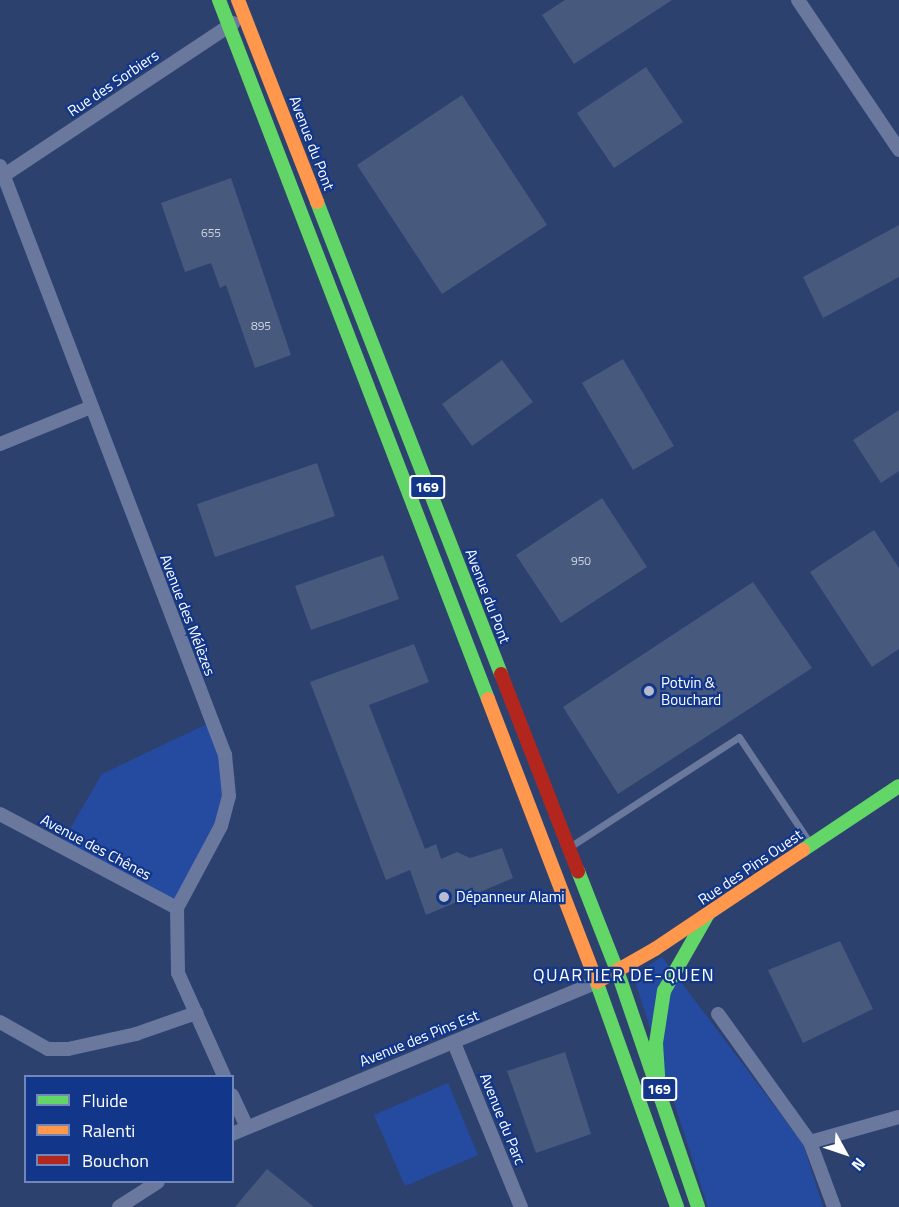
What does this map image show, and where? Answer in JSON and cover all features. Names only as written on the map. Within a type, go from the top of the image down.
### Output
[{"type":"main road","points":[[219,0],[597,982],[677,1207]]},
{"type":"main road","name":"Avenue du Pont","points":[[238,0],[618,973],[698,1207]]},
{"type":"main road","name":"Rue des Pins Ouest","points":[[618,973],[899,786]]},
{"type":"main road","points":[[659,1090],[656,1043],[664,991],[678,961],[708,914]]},
{"type":"main road","name":"Avenue des Pins Est","points":[[597,982],[618,973]]},
{"type":"street","points":[[798,0],[899,150]]},
{"type":"street","name":"Rue des Sorbiers","points":[[1,173],[245,17]]},
{"type":"street","name":"Avenue des Mélèzes","points":[[1,173],[225,755],[229,796],[222,826],[177,908],[178,973],[223,1075]]},
{"type":"street","points":[[0,444],[91,407]]},
{"type":"street","name":"Avenue des Chênes","points":[[0,814],[177,908]]},
{"type":"street","name":"Avenue des Pins Est","points":[[234,1133],[246,1125],[597,982]]},
{"type":"street","points":[[0,1022],[48,1049],[68,1049],[136,1034],[196,1013]]},
{"type":"street","points":[[718,1014],[810,1142],[834,1207]]},
{"type":"street","name":"Avenue du Parc","points":[[454,1042],[521,1207]]},
{"type":"street","points":[[234,1099],[246,1125]]},
{"type":"street","points":[[810,1142],[899,1117]]},
{"type":"street","points":[[119,1207],[156,1183]]},
{"type":"lane","points":[[568,848],[740,737],[811,845]]},
{"type":"shaded area","points":[[209,723],[225,755],[229,796],[177,905],[60,846],[102,774]]},
{"type":"shaded area","points":[[662,957],[803,1144],[823,1207],[708,1207],[633,975]]},
{"type":"shaded area","points":[[448,1083],[478,1155],[405,1186],[374,1115]]},
{"type":"building","points":[[565,0],[672,0],[574,64],[542,15]]},
{"type":"building","points":[[646,67],[683,122],[614,168],[577,113]]},
{"type":"building","points":[[462,95],[547,225],[442,294],[357,165]]},
{"type":"building","points":[[231,178],[291,355],[255,368],[226,285],[220,288],[211,263],[185,272],[161,203]]},
{"type":"building","points":[[899,225],[899,277],[823,318],[803,277]]},
{"type":"building","points":[[623,359],[674,446],[633,470],[582,383]]},
{"type":"building","points":[[502,360],[533,402],[472,446],[442,404]]},
{"type":"building","points":[[899,410],[899,471],[881,483],[853,440]]},
{"type":"building","points":[[317,463],[335,516],[215,557],[197,504]]},
{"type":"building","points":[[602,498],[647,567],[561,623],[516,555]]},
{"type":"building","points":[[874,530],[899,568],[899,649],[872,667],[810,572]]},
{"type":"building","points":[[383,555],[399,599],[311,630],[295,586]]},
{"type":"building","points":[[753,582],[812,668],[618,794],[563,707]]},
{"type":"building","points":[[414,644],[429,682],[369,705],[425,849],[436,844],[441,859],[457,852],[470,858],[502,848],[513,878],[426,915],[410,870],[386,880],[310,682]]},
{"type":"building","points":[[840,941],[873,1009],[803,1043],[768,970]]},
{"type":"building","points":[[565,1052],[591,1134],[536,1153],[507,1071]]},
{"type":"building","points":[[267,1169],[314,1207],[235,1207]]},
{"type":"traffic: fast","points":[[219,0],[488,699]]},
{"type":"traffic: fast","points":[[317,202],[501,674]]},
{"type":"traffic: fast","points":[[803,850],[899,786]]},
{"type":"traffic: fast","points":[[578,871],[618,973],[698,1207]]},
{"type":"traffic: fast","points":[[659,1090],[656,1043],[664,991],[708,914]]},
{"type":"traffic: fast","points":[[594,975],[677,1207]]},
{"type":"traffic: slow","points":[[238,0],[317,202]]},
{"type":"traffic: slow","points":[[488,699],[594,975]]},
{"type":"traffic: slow","points":[[597,982],[655,949],[803,850]]},
{"type":"traffic: jam","points":[[501,674],[578,871]]},
{"type":"place","name":"Potvin & Bouchard","points":[[649,691]]},
{"type":"place","name":"Dépanneur Alami","points":[[444,897]]},
{"type":"district","name":"QUARTIER DE-QUEN","points":[[624,975]]}]
